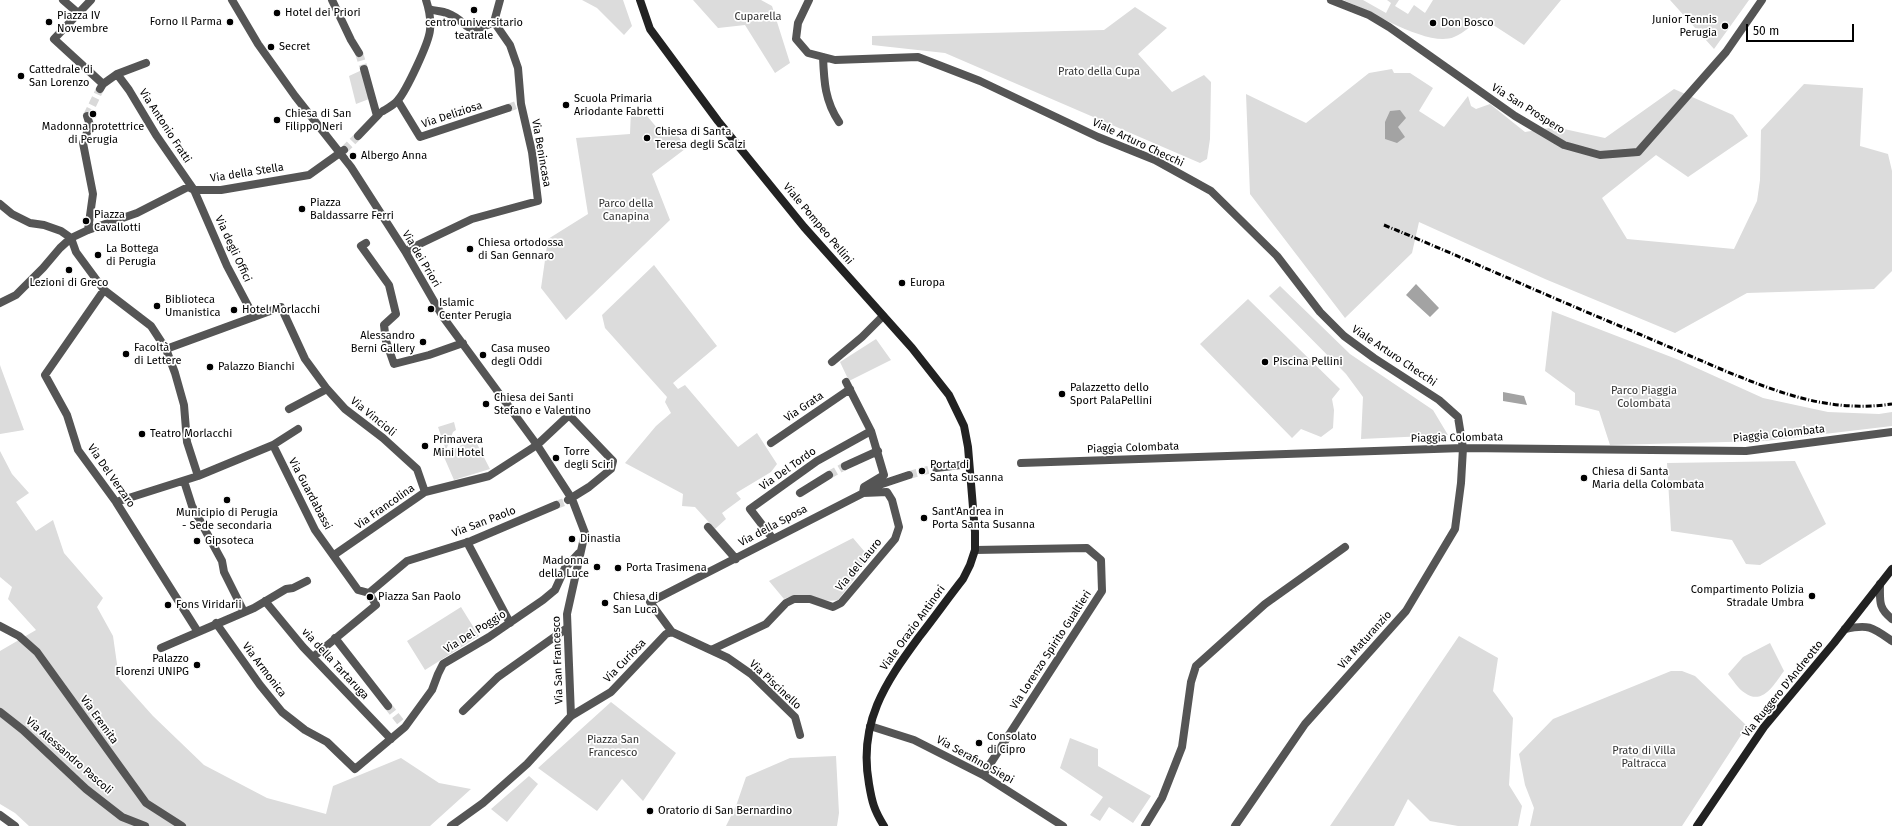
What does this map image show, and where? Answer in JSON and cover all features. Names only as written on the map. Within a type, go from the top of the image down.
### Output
[{"type":"street","points":[[63,0],[78,13]]},
{"type":"street","points":[[91,0],[54,39],[102,87],[118,74],[146,63]]},
{"type":"street","name":"Via dei Priori","points":[[232,0],[258,44],[295,96],[343,151],[405,251],[443,317],[537,445],[570,500],[585,532]]},
{"type":"street","points":[[332,0],[359,53]]},
{"type":"street","points":[[358,136],[380,114],[398,101],[413,76],[430,32],[429,10],[426,0]]},
{"type":"street","points":[[429,10],[448,13],[470,29],[476,30],[494,21],[500,0]]},
{"type":"street","name":"Viale Pompeo Pellini","points":[[640,0],[650,28],[718,120],[804,227],[912,348],[949,395],[964,426],[969,464]]},
{"type":"street","name":"Viale Arturo Checchi","points":[[809,0],[798,24],[796,39],[808,53],[834,60],[918,57],[980,81],[1098,137],[1155,160],[1211,191],[1277,256],[1320,312],[1344,336],[1374,358],[1439,400],[1458,417],[1463,448]]},
{"type":"street","name":"Via San Prospero","points":[[1331,0],[1369,16],[1389,27],[1515,116],[1564,145],[1600,155],[1638,152],[1726,52],[1762,0]]},
{"type":"street","name":"Via Benincasa","points":[[405,251],[472,220],[538,201],[532,152],[515,106],[518,68],[510,45],[494,21]]},
{"type":"street","points":[[823,57],[824,88],[834,115],[839,122]]},
{"type":"street","points":[[364,69],[380,114]]},
{"type":"street","name":"Via Antonio Fratti","points":[[118,74],[194,190]]},
{"type":"street","name":"Via Deliziosa","points":[[398,101],[420,137],[515,106]]},
{"type":"street","points":[[0,303],[16,295],[71,238],[88,230],[93,194],[83,143],[90,125],[87,116]]},
{"type":"street","name":"Via della Stella","points":[[88,230],[136,213],[188,187],[194,190],[221,190],[309,175],[343,151]]},
{"type":"street","name":"Via degli Offici","points":[[194,190],[224,260],[254,318]]},
{"type":"street","points":[[0,204],[12,214],[30,223],[44,225],[61,231],[71,238],[76,252],[104,290],[151,326],[166,349],[175,373],[184,405],[187,442],[198,476]]},
{"type":"street","points":[[366,243],[361,246],[389,285],[396,314],[384,325],[386,341],[394,364],[429,355],[463,343]]},
{"type":"street","name":"Via Del Verzaro","points":[[104,290],[45,375],[67,415],[78,450],[116,502],[198,632]]},
{"type":"street","name":"Via Vincioli","points":[[254,318],[281,307],[305,359],[327,388],[345,409],[383,438],[417,469],[425,492]]},
{"type":"street","points":[[832,362],[862,337],[883,316]]},
{"type":"street","points":[[166,349],[254,318]]},
{"type":"street","name":"Via Grata","points":[[771,443],[848,385],[871,431]]},
{"type":"street","points":[[289,408],[327,388]]},
{"type":"street","name":"Via Francolina","points":[[334,555],[425,492],[489,476],[537,445],[569,415],[613,461],[611,469],[570,500]]},
{"type":"street","points":[[116,502],[198,476],[272,445],[298,428]]},
{"type":"street","points":[[863,493],[864,487],[884,475],[871,431]]},
{"type":"street","name":"Via Del Tordo","points":[[773,539],[750,509],[817,461],[871,431]]},
{"type":"street","name":"Piaggia Colombata","points":[[1021,463],[1463,448],[1746,451],[1892,432]]},
{"type":"street","name":"Via Guardabassi","points":[[272,445],[315,530],[358,590],[369,593]]},
{"type":"street","name":"Via Maturanzio","points":[[1235,826],[1305,724],[1406,611],[1455,529],[1463,448]]},
{"type":"street","points":[[845,466],[878,452]]},
{"type":"street","points":[[936,468],[969,464]]},
{"type":"street","name":"Viale Orazio Antinori","points":[[884,826],[874,809],[865,765],[870,726],[876,703],[892,673],[963,579],[970,566],[975,550],[975,532],[969,464]]},
{"type":"street","points":[[800,493],[829,475]]},
{"type":"street","name":"Via della Sposa","points":[[650,602],[879,485],[909,475]]},
{"type":"street","points":[[184,481],[192,506],[222,561],[224,572],[244,612]]},
{"type":"street","name":"Via del Lauro","points":[[712,650],[766,624],[786,603],[794,599],[810,599],[833,606],[841,603],[894,539],[899,527],[892,500],[887,492],[863,493]]},
{"type":"street","name":"Via San Paolo","points":[[369,593],[407,561],[467,542],[556,505]]},
{"type":"street","points":[[708,527],[736,559]]},
{"type":"street","name":"Via San Francesco","points":[[571,716],[567,614],[585,532]]},
{"type":"street","points":[[467,542],[510,623]]},
{"type":"street","points":[[1145,826],[1162,798],[1182,747],[1191,682],[1196,666],[1265,604],[1345,547]]},
{"type":"street","name":"Via Lorenzo Spirito Gualtieri","points":[[975,550],[1088,548],[1101,560],[1102,591],[983,775]]},
{"type":"street","name":"Via Del Poggio","points":[[355,769],[404,726],[432,690],[438,674],[444,664],[489,637],[543,600],[555,590],[565,568],[580,554]]},
{"type":"street","name":"Via Ruggero D'Andreotto","points":[[1697,826],[1764,727],[1845,629],[1892,569]]},
{"type":"street","points":[[161,648],[244,612],[286,589],[293,588],[307,580]]},
{"type":"street","points":[[1880,584],[1880,605],[1884,614],[1892,619]]},
{"type":"street","points":[[313,657],[376,605],[369,593]]},
{"type":"street","name":"via della Tartaruga","points":[[265,601],[313,657],[391,739]]},
{"type":"street","name":"Via Piscinello","points":[[650,602],[672,632],[728,658],[751,674],[795,717],[800,735]]},
{"type":"street","name":"Via Armonica","points":[[216,623],[260,685],[282,712],[305,730],[327,742],[355,769]]},
{"type":"street","points":[[1845,629],[1863,625],[1876,629],[1892,641]]},
{"type":"street","name":"Via Eremita","points":[[0,626],[19,636],[37,652],[146,803],[182,826]]},
{"type":"street","points":[[463,711],[498,678],[567,628]]},
{"type":"street","name":"Via Curiosa","points":[[571,716],[611,692],[666,634],[672,632]]},
{"type":"street","points":[[335,638],[388,706]]},
{"type":"street","name":"Via Alessandro Pascoli","points":[[0,712],[23,730],[86,789],[122,817],[145,826]]},
{"type":"street","points":[[451,826],[484,803],[526,764],[571,716]]},
{"type":"street","name":"Via Serafino Siepi","points":[[870,726],[914,740],[983,775],[1063,826]]},
{"type":"street","points":[[0,815],[15,826]]},
{"type":"green space","points":[[582,0],[623,0],[632,26],[624,35],[597,8]]},
{"type":"green space","name":"Cuparella","points":[[693,0],[761,0],[772,6],[790,63],[775,73],[745,25],[718,28]]},
{"type":"green space","name":"Don Bosco","points":[[1343,0],[1363,0],[1386,13],[1391,3],[1387,0],[1399,0],[1395,6],[1408,14],[1414,5],[1425,13],[1433,0],[1561,0],[1524,45],[1481,17],[1458,35],[1443,39],[1415,33]]},
{"type":"green space","points":[[1670,0],[1749,0],[1714,49]]},
{"type":"green space","name":"Prato della Cupa","points":[[1135,7],[1167,28],[1138,54],[1172,92],[1204,75],[1211,82],[1210,139],[1207,159],[1200,163],[945,53],[872,45],[872,36],[1104,30]]},
{"type":"green space","points":[[1392,69],[1394,73],[1410,73],[1433,88],[1419,111],[1444,127],[1468,96],[1471,106],[1476,109],[1490,104],[1525,132],[1555,127],[1605,138],[1674,89],[1733,115],[1748,136],[1688,177],[1656,155],[1602,198],[1627,239],[1734,249],[1757,201],[1760,180],[1761,130],[1804,84],[1863,88],[1860,146],[1888,154],[1892,171],[1892,271],[1874,289],[1747,293],[1675,333],[1545,279],[1419,222],[1412,253],[1345,318],[1250,194],[1246,94],[1306,123],[1369,73]]},
{"type":"green space","points":[[362,70],[369,99],[356,104],[349,76]]},
{"type":"green space","name":"Parco della Canapina","points":[[631,109],[642,110],[658,129],[675,129],[685,149],[652,174],[670,220],[566,320],[541,288],[548,239],[588,214],[576,138],[630,134]]},
{"type":"green space","points":[[654,265],[717,346],[673,383],[678,389],[685,385],[738,447],[757,433],[777,464],[771,472],[736,493],[741,499],[722,513],[726,519],[715,529],[695,507],[682,506],[683,494],[625,463],[656,426],[671,413],[665,402],[667,397],[605,328],[602,315]]},
{"type":"green space","points":[[1280,286],[1350,354],[1433,410],[1448,435],[1361,439],[1363,397],[1346,374],[1269,296]]},
{"type":"green space","name":"Piscina Pellini","points":[[1248,299],[1340,389],[1332,399],[1334,410],[1333,428],[1321,437],[1301,429],[1292,438],[1200,344]]},
{"type":"green space","name":"Parco Piaggia Colombata","points":[[1552,311],[1679,360],[1763,398],[1828,412],[1879,414],[1892,412],[1892,426],[1765,441],[1610,445],[1599,411],[1575,405],[1575,393],[1545,371]]},
{"type":"green space","points":[[876,339],[891,360],[849,381],[840,362]]},
{"type":"green space","points":[[0,365],[1,368],[24,430],[0,434]]},
{"type":"green space","points":[[454,422],[456,430],[453,432],[446,450],[438,427]]},
{"type":"green space","points":[[474,438],[490,469],[454,480],[444,457],[454,449]]},
{"type":"green space","points":[[0,451],[12,474],[29,493],[16,502],[36,531],[53,520],[64,553],[103,598],[97,607],[113,636],[119,678],[153,716],[204,765],[267,798],[326,814],[333,786],[401,758],[439,783],[471,789],[430,826],[29,826],[15,813],[0,804],[0,651],[36,630],[8,599],[12,587],[0,577]]},
{"type":"green space","points":[[1795,461],[1826,524],[1760,565],[1746,564],[1732,540],[1671,531],[1667,463]]},
{"type":"green space","points":[[853,538],[870,558],[838,600],[831,601],[805,596],[792,596],[784,599],[769,581]]},
{"type":"green space","points":[[461,607],[479,636],[425,670],[407,641]]},
{"type":"green space","points":[[1459,636],[1498,658],[1493,691],[1513,718],[1509,785],[1522,806],[1518,826],[1458,826],[1430,821],[1408,799],[1394,826],[1330,826]]},
{"type":"green space","points":[[1770,643],[1784,671],[1772,687],[1763,695],[1757,697],[1751,696],[1740,689],[1728,674],[1743,657]]},
{"type":"green space","name":"Prato di Villa Paltracca","points":[[1671,671],[1682,671],[1695,676],[1747,726],[1682,826],[1530,826],[1534,808],[1525,785],[1519,754],[1553,719]]},
{"type":"green space","name":"Piazza San Francesco","points":[[611,702],[676,753],[643,801],[622,779],[597,811],[538,768]]},
{"type":"green space","points":[[1070,738],[1098,749],[1098,766],[1151,796],[1133,823],[1109,807],[1100,821],[1090,815],[1103,797],[1060,768]]},
{"type":"green space","points":[[836,756],[839,813],[837,826],[726,826],[736,806],[746,777],[790,758]]},
{"type":"green space","points":[[529,776],[538,784],[507,822],[491,809]]},
{"type":"shaded area","points":[[1400,110],[1406,118],[1398,127],[1405,137],[1397,143],[1385,139],[1385,122],[1390,111]]},
{"type":"shaded area","points":[[1416,284],[1439,308],[1430,317],[1406,295]]},
{"type":"shaded area","points":[[1503,392],[1524,396],[1527,405],[1503,401]]},
{"type":"tunnel","points":[[359,53],[364,69]]},
{"type":"tunnel","points":[[87,116],[100,89]]},
{"type":"tunnel","points":[[508,108],[516,105]]},
{"type":"tunnel","points":[[344,150],[358,136]]},
{"type":"tunnel","points":[[829,475],[845,466]]},
{"type":"tunnel","points":[[909,475],[936,468]]},
{"type":"tunnel","points":[[556,505],[567,501]]},
{"type":"tunnel","points":[[388,706],[402,724]]},
{"type":"railway","points":[[1384,225],[1723,370],[1764,386],[1805,399],[1847,406],[1892,404]]},
{"type":"place","name":"centro universitario teatrale","points":[[474,10]]},
{"type":"place","name":"Hotel dei Priori","points":[[277,13]]},
{"type":"place","name":"Piazza IV Novembre","points":[[49,22]]},
{"type":"place","name":"Forno Il Parma","points":[[230,22]]},
{"type":"place","name":"Don Bosco","points":[[1433,23]]},
{"type":"place","name":"Junior Tennis Perugia","points":[[1725,26]]},
{"type":"place","name":"Secret","points":[[271,47]]},
{"type":"place","name":"Cattedrale di San Lorenzo","points":[[21,76]]},
{"type":"place","name":"Scuola Primaria Ariodante Fabretti","points":[[566,105]]},
{"type":"place","name":"Madonna protettrice di Perugia","points":[[93,114]]},
{"type":"place","name":"Chiesa di San Filippo Neri","points":[[277,120]]},
{"type":"place","name":"Chiesa di Santa Teresa degli Scalzi","points":[[647,138]]},
{"type":"place","name":"Albergo Anna","points":[[353,156]]},
{"type":"place","name":"Piazza Baldassarre Ferri","points":[[302,209]]},
{"type":"place","name":"Piazza Cavallotti","points":[[86,221]]},
{"type":"place","name":"Chiesa ortodossa di San Gennaro","points":[[470,249]]},
{"type":"place","name":"La Bottega di Perugia","points":[[98,255]]},
{"type":"place","name":"Lezioni di Greco","points":[[69,270]]},
{"type":"place","name":"Europa","points":[[902,283]]},
{"type":"place","name":"Biblioteca Umanistica","points":[[157,306]]},
{"type":"place","name":"Islamic Center Perugia","points":[[431,309]]},
{"type":"place","name":"Hotel Morlacchi","points":[[234,310]]},
{"type":"place","name":"Alessandro Berni Gallery","points":[[423,342]]},
{"type":"place","name":"Facoltà di Lettere","points":[[126,354]]},
{"type":"place","name":"Casa museo degli Oddi","points":[[483,355]]},
{"type":"place","name":"Piscina Pellini","points":[[1265,362]]},
{"type":"place","name":"Palazzo Bianchi","points":[[210,367]]},
{"type":"place","name":"Palazzetto dello Sport PalaPellini","points":[[1062,394]]},
{"type":"place","name":"Chiesa dei Santi Stefano e Valentino","points":[[486,404]]},
{"type":"place","name":"Teatro Morlacchi","points":[[142,434]]},
{"type":"place","name":"Primavera Mini Hotel","points":[[425,446]]},
{"type":"place","name":"Torre degli Sciri","points":[[556,458]]},
{"type":"place","name":"Porta di Santa Susanna","points":[[922,471]]},
{"type":"place","name":"Chiesa di Santa Maria della Colombata","points":[[1584,478]]},
{"type":"place","name":"Municipio di Perugia - Sede secondaria","points":[[227,500]]},
{"type":"place","name":"Sant'Andrea in Porta Santa Susanna","points":[[924,518]]},
{"type":"place","name":"Dinastia","points":[[572,539]]},
{"type":"place","name":"Gipsoteca","points":[[197,541]]},
{"type":"place","name":"Madonna della Luce","points":[[597,567]]},
{"type":"place","name":"Porta Trasimena","points":[[618,568]]},
{"type":"place","name":"Compartimento Polizia Stradale Umbra","points":[[1812,596]]},
{"type":"place","name":"Piazza San Paolo","points":[[370,597]]},
{"type":"place","name":"Chiesa di San Luca","points":[[605,603]]},
{"type":"place","name":"Fons Viridarii","points":[[168,605]]},
{"type":"place","name":"Palazzo Florenzi UNIPG","points":[[197,665]]},
{"type":"place","name":"Consolato di Cipro","points":[[979,743]]},
{"type":"place","name":"Oratorio di San Bernardino","points":[[650,811]]}]
